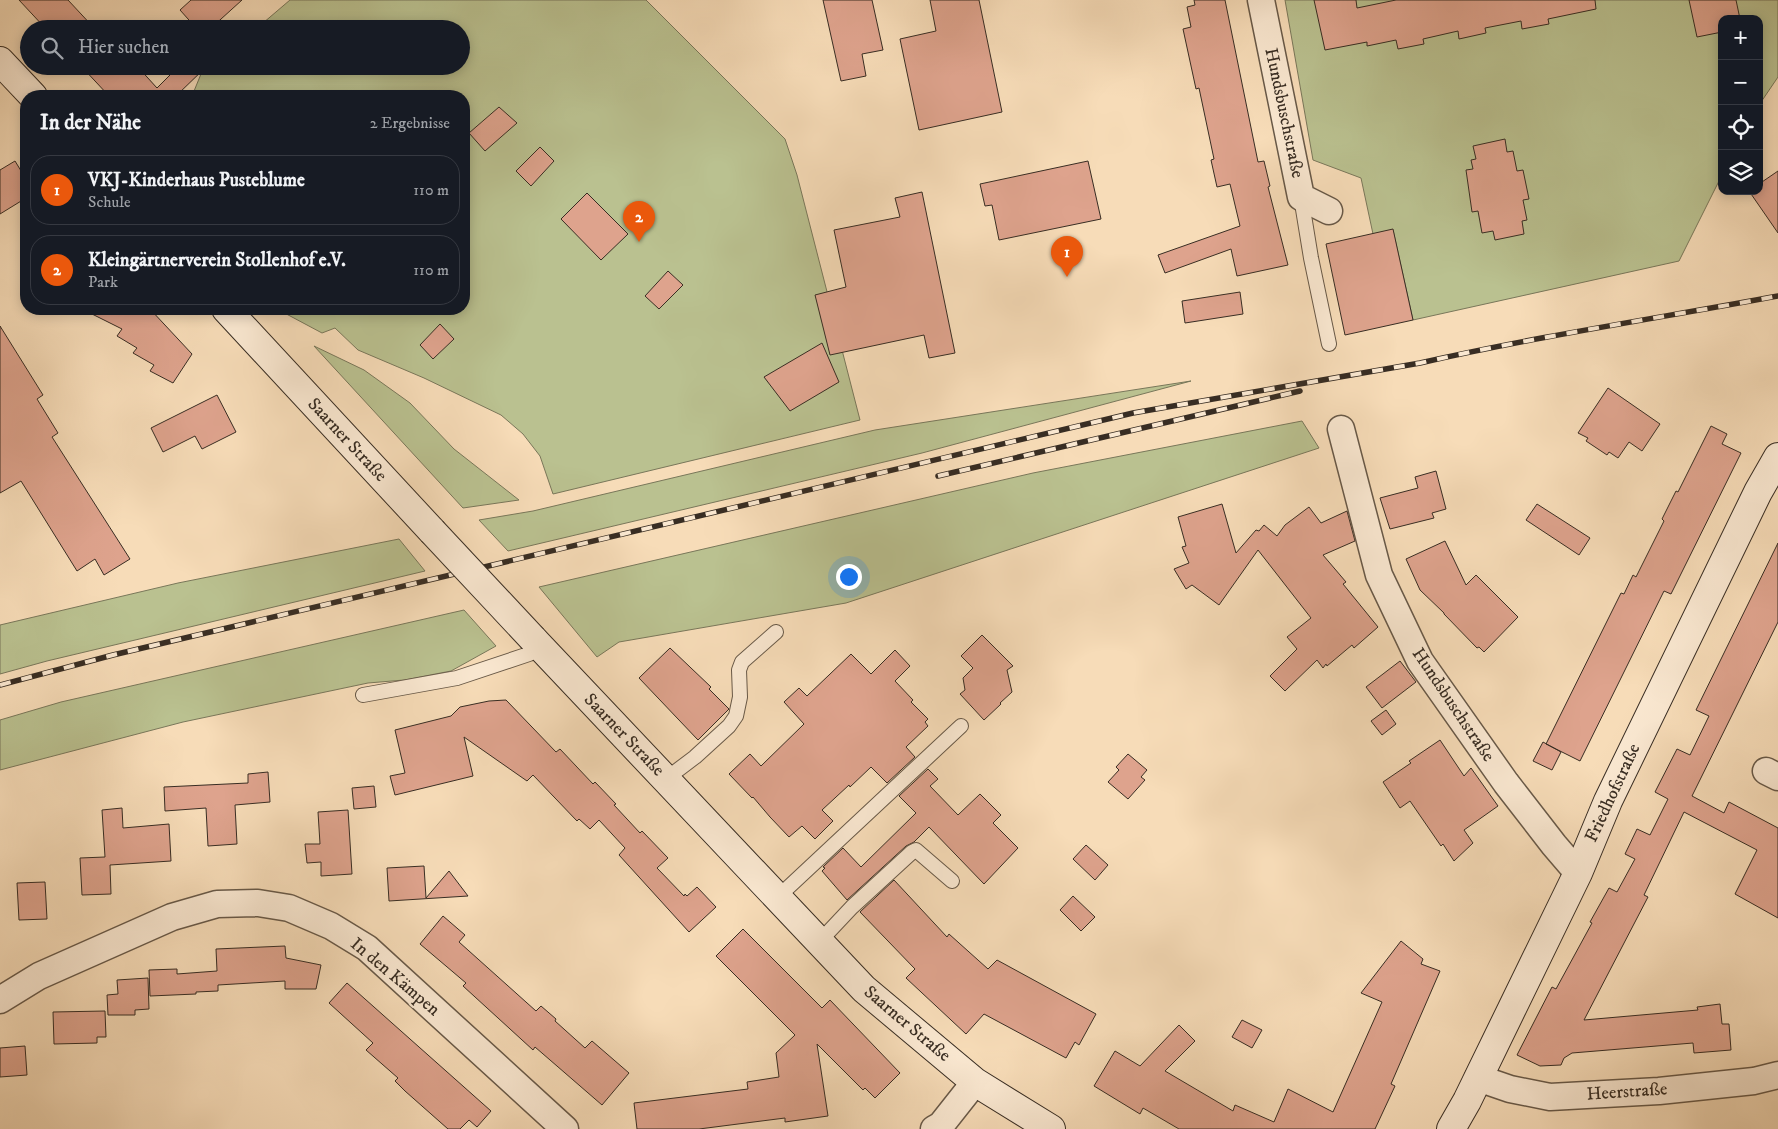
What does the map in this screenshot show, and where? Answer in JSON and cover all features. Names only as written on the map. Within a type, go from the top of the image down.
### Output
[{"type":"main road","points":[[0,61],[27,90]]},
{"type":"main road","name":"Saarner Straße","points":[[232,315],[432,531],[820,940],[864,989],[975,1082],[1051,1129]]},
{"type":"main road","name":"Friedhofstraße","points":[[1451,1129],[1478,1078],[1578,873],[1608,801],[1758,492],[1778,457]]},
{"type":"street","name":"Hundsbuschstraße","points":[[1261,0],[1301,197],[1329,211]]},
{"type":"street","name":"Hundsbuschstraße","points":[[1341,430],[1380,575],[1420,661],[1506,782],[1578,873]]},
{"type":"street","name":"In den Kämpen","points":[[0,1000],[39,976],[172,917],[217,904],[258,903],[289,908],[331,926],[367,948],[565,1129]]},
{"type":"street","name":"Heerstraße","points":[[1478,1078],[1510,1090],[1550,1096],[1659,1091],[1778,1076]]},
{"type":"street","points":[[934,1129],[941,1125],[975,1082]]},
{"type":"lane","points":[[1301,197],[1311,258],[1329,344]]},
{"type":"lane","points":[[666,779],[695,757],[729,726],[736,716],[740,697],[739,670],[742,662],[776,632]]},
{"type":"lane","points":[[362,695],[457,678],[529,654],[537,642]]},
{"type":"lane","points":[[778,897],[961,726]]},
{"type":"lane","points":[[820,940],[852,907],[916,850],[952,881]]},
{"type":"green space","points":[[290,0],[646,0],[785,139],[797,175],[860,420],[553,494],[540,456],[523,434],[501,415],[424,378],[358,350],[335,328],[322,333],[288,315],[470,315],[470,90],[194,90],[201,75],[470,75],[470,20],[267,20]]},
{"type":"green space","points":[[1285,0],[1778,0],[1778,77],[1763,99],[1763,15],[1718,15],[1718,183],[1679,261],[1413,320],[1393,230],[1373,234],[1361,178],[1313,160]]},
{"type":"green space","points":[[314,346],[364,370],[410,403],[454,449],[519,500],[463,508]]},
{"type":"green space","points":[[1191,381],[922,453],[508,551],[479,520],[533,511],[875,430]]},
{"type":"green space","points":[[1302,421],[1319,448],[846,603],[619,642],[597,657],[539,587],[1033,473]]},
{"type":"green space","points":[[399,539],[425,571],[47,661],[0,674],[0,625],[178,583]]},
{"type":"green space","points":[[464,610],[496,646],[451,671],[404,680],[368,683],[183,722],[0,770],[0,720],[61,702]]},
{"type":"building","points":[[19,0],[68,0],[87,20],[38,20]]},
{"type":"building","points":[[191,0],[242,0],[220,20],[189,20],[180,10]]},
{"type":"building","points":[[823,0],[872,0],[883,50],[862,54],[866,76],[841,81]]},
{"type":"building","points":[[930,0],[979,0],[1002,112],[919,130],[900,39],[936,31]]},
{"type":"building","points":[[1194,0],[1225,0],[1258,162],[1264,161],[1270,186],[1268,187],[1288,265],[1237,276],[1231,249],[1165,273],[1158,255],[1240,226],[1230,184],[1217,187],[1211,160],[1214,159],[1199,88],[1196,89],[1183,29],[1191,27],[1187,7],[1195,5]]},
{"type":"building","points":[[1314,0],[1356,0],[1357,8],[1396,0],[1595,0],[1596,9],[1548,19],[1549,24],[1522,29],[1521,21],[1485,28],[1486,33],[1459,39],[1458,31],[1423,39],[1424,44],[1398,49],[1396,40],[1367,46],[1367,42],[1325,50]]},
{"type":"building","points":[[1689,0],[1736,0],[1739,15],[1718,15],[1718,33],[1697,37]]},
{"type":"building","points":[[89,75],[145,75],[157,88],[170,75],[198,75],[182,90],[103,90]]},
{"type":"building","points":[[499,107],[517,123],[485,151],[470,132]]},
{"type":"building","points":[[1505,139],[1507,152],[1513,151],[1517,171],[1523,170],[1529,199],[1523,200],[1527,220],[1522,221],[1524,234],[1495,240],[1493,231],[1482,233],[1478,211],[1472,212],[1466,170],[1473,169],[1471,160],[1476,159],[1473,146]]},
{"type":"building","points":[[540,147],[554,161],[531,186],[516,171]]},
{"type":"building","points":[[15,161],[20,169],[20,202],[0,214],[0,170]]},
{"type":"building","points":[[1088,161],[1101,219],[999,240],[992,205],[985,206],[980,184]]},
{"type":"building","points":[[1778,171],[1778,233],[1752,195],[1763,195],[1763,181]]},
{"type":"building","points":[[922,192],[955,353],[929,358],[924,335],[830,355],[815,295],[846,287],[834,230],[900,217],[895,198]]},
{"type":"building","points":[[587,193],[628,234],[601,260],[561,219]]},
{"type":"building","points":[[1393,229],[1413,320],[1345,335],[1326,244]]},
{"type":"building","points":[[668,271],[683,285],[659,309],[645,296]]},
{"type":"building","points":[[1240,292],[1243,314],[1185,323],[1182,301]]},
{"type":"building","points":[[94,315],[156,315],[192,354],[173,383],[150,371],[154,365],[133,353],[137,348],[117,336],[122,329]]},
{"type":"building","points":[[440,324],[454,339],[433,359],[420,345]]},
{"type":"building","points":[[0,326],[43,395],[37,399],[58,433],[52,437],[130,559],[104,575],[95,559],[77,571],[21,481],[0,493]]},
{"type":"building","points":[[822,343],[839,382],[790,411],[764,377]]},
{"type":"building","points":[[1608,388],[1660,424],[1642,451],[1629,442],[1618,458],[1609,452],[1607,455],[1586,441],[1588,438],[1578,433]]},
{"type":"building","points":[[217,395],[236,432],[202,449],[195,436],[163,452],[151,428]]},
{"type":"building","points":[[1711,426],[1727,434],[1722,444],[1741,453],[1671,594],[1664,591],[1580,761],[1546,744],[1621,593],[1624,594],[1633,575],[1636,577],[1664,521],[1662,519],[1676,491],[1678,492]]},
{"type":"building","points":[[1436,471],[1446,509],[1432,513],[1434,518],[1390,529],[1380,498],[1418,488],[1415,477]]},
{"type":"building","points":[[1222,504],[1236,553],[1256,530],[1259,531],[1264,525],[1277,536],[1285,525],[1309,507],[1321,523],[1347,511],[1355,541],[1323,555],[1346,582],[1343,584],[1378,627],[1354,648],[1352,645],[1327,666],[1326,664],[1323,668],[1317,660],[1285,691],[1270,676],[1297,649],[1287,637],[1311,618],[1258,550],[1219,605],[1192,585],[1186,589],[1174,569],[1189,563],[1182,547],[1186,546],[1178,517]]},
{"type":"building","points":[[1537,504],[1590,538],[1579,555],[1526,520]]},
{"type":"building","points":[[1445,541],[1466,585],[1476,575],[1518,617],[1484,652],[1479,647],[1477,648],[1420,590],[1406,559]]},
{"type":"building","points":[[1778,543],[1778,622],[1692,796],[1724,813],[1729,802],[1778,828],[1778,918],[1735,894],[1757,850],[1684,812],[1644,895],[1648,897],[1584,1020],[1698,1010],[1697,1007],[1720,1004],[1722,1024],[1729,1024],[1731,1050],[1694,1053],[1693,1043],[1572,1053],[1564,1058],[1561,1065],[1540,1066],[1517,1055],[1552,987],[1556,989],[1609,888],[1617,892],[1635,859],[1625,854],[1637,829],[1650,835],[1668,799],[1655,792],[1677,749],[1690,755],[1709,716],[1696,710]]},
{"type":"building","points":[[982,635],[1013,666],[1007,670],[1012,692],[984,720],[960,694],[965,690],[963,678],[973,668],[961,656]]},
{"type":"building","points":[[670,648],[711,687],[709,689],[729,709],[698,740],[639,678]]},
{"type":"building","points":[[895,650],[910,666],[895,681],[913,700],[911,702],[928,719],[925,722],[928,726],[906,747],[915,757],[887,783],[871,767],[850,787],[849,785],[822,810],[833,821],[815,839],[802,826],[789,837],[753,797],[729,774],[750,754],[761,766],[804,724],[784,702],[799,688],[807,696],[851,654],[871,674]]},
{"type":"building","points":[[1400,661],[1416,682],[1382,708],[1366,687]]},
{"type":"building","points":[[506,700],[556,752],[560,749],[593,784],[595,782],[640,833],[642,831],[668,858],[657,868],[684,896],[685,894],[687,896],[697,887],[716,907],[689,932],[619,855],[625,848],[599,820],[590,829],[579,819],[577,821],[533,775],[527,781],[464,737],[473,776],[395,795],[390,776],[405,773],[395,730],[451,716],[460,707],[489,701]]},
{"type":"building","points":[[1386,710],[1396,724],[1382,735],[1371,721]]},
{"type":"building","points":[[1440,740],[1464,776],[1471,768],[1498,806],[1464,830],[1473,843],[1454,861],[1443,844],[1441,846],[1410,801],[1400,808],[1383,782]]},
{"type":"building","points":[[1543,742],[1561,752],[1552,770],[1533,761]]},
{"type":"building","points":[[1128,754],[1147,770],[1141,777],[1145,780],[1128,799],[1108,782],[1119,770],[1116,767]]},
{"type":"building","points":[[928,769],[938,779],[930,786],[958,815],[980,794],[1001,815],[993,823],[1018,848],[984,884],[929,827],[847,900],[822,871],[825,868],[823,867],[843,848],[861,867],[916,813],[899,796]]},
{"type":"building","points":[[268,772],[270,802],[235,805],[237,844],[208,846],[206,808],[165,811],[164,787],[248,783],[248,774]]},
{"type":"building","points":[[374,786],[376,807],[354,809],[352,788]]},
{"type":"building","points":[[122,808],[123,828],[169,824],[171,861],[110,865],[111,894],[82,895],[80,858],[105,857],[102,810]]},
{"type":"building","points":[[348,810],[352,874],[321,876],[321,862],[307,863],[305,844],[320,844],[318,812]]},
{"type":"building","points":[[1086,845],[1108,865],[1095,880],[1073,859]]},
{"type":"building","points":[[424,866],[426,898],[449,871],[468,896],[389,901],[387,868]]},
{"type":"building","points":[[894,880],[947,937],[949,934],[988,969],[997,960],[1096,1014],[1079,1045],[1075,1042],[1066,1058],[984,1014],[966,1034],[906,978],[915,969],[860,912]]},
{"type":"building","points":[[45,882],[47,919],[19,920],[17,883]]},
{"type":"building","points":[[1073,896],[1095,917],[1081,931],[1060,910]]},
{"type":"building","points":[[443,916],[465,935],[459,942],[536,1011],[541,1006],[585,1048],[592,1041],[629,1073],[602,1105],[535,1047],[533,1050],[463,986],[466,983],[420,944]]},
{"type":"building","points":[[743,929],[822,1008],[830,1000],[900,1073],[875,1098],[865,1088],[863,1090],[817,1044],[828,1116],[785,1122],[785,1118],[699,1129],[637,1129],[634,1103],[748,1089],[747,1082],[779,1077],[776,1053],[795,1035],[716,956]]},
{"type":"building","points":[[1401,941],[1423,959],[1421,964],[1440,971],[1391,1084],[1395,1086],[1375,1129],[1179,1129],[1143,1108],[1140,1114],[1094,1086],[1115,1051],[1140,1066],[1179,1025],[1195,1041],[1165,1071],[1233,1111],[1235,1105],[1274,1122],[1288,1089],[1333,1112],[1382,1002],[1361,993]]},
{"type":"building","points":[[285,946],[286,958],[321,965],[316,989],[285,989],[285,981],[218,985],[218,991],[150,996],[149,970],[177,969],[177,974],[217,971],[216,949]]},
{"type":"building","points":[[148,978],[149,1009],[135,1010],[135,1015],[108,1015],[107,995],[118,994],[117,980]]},
{"type":"building","points":[[347,983],[491,1111],[477,1127],[469,1120],[460,1129],[448,1129],[405,1091],[395,1081],[398,1078],[366,1050],[373,1043],[329,1003]]},
{"type":"building","points":[[105,1011],[106,1037],[97,1037],[97,1043],[54,1044],[53,1012]]},
{"type":"building","points":[[1242,1020],[1262,1030],[1252,1048],[1232,1037]]},
{"type":"building","points":[[25,1046],[27,1075],[0,1077],[0,1048]]},
{"type":"railway","points":[[0,685],[113,655],[1133,413],[1420,363],[1554,336],[1778,296]]},
{"type":"railway","points":[[938,476],[1300,391]]},
{"type":"place","name":"Kleingärtnerverein Stollenhof e.V.","points":[[639,242]]},
{"type":"place","name":"VKJ-Kinderhaus Pusteblume","points":[[1067,277]]}]
